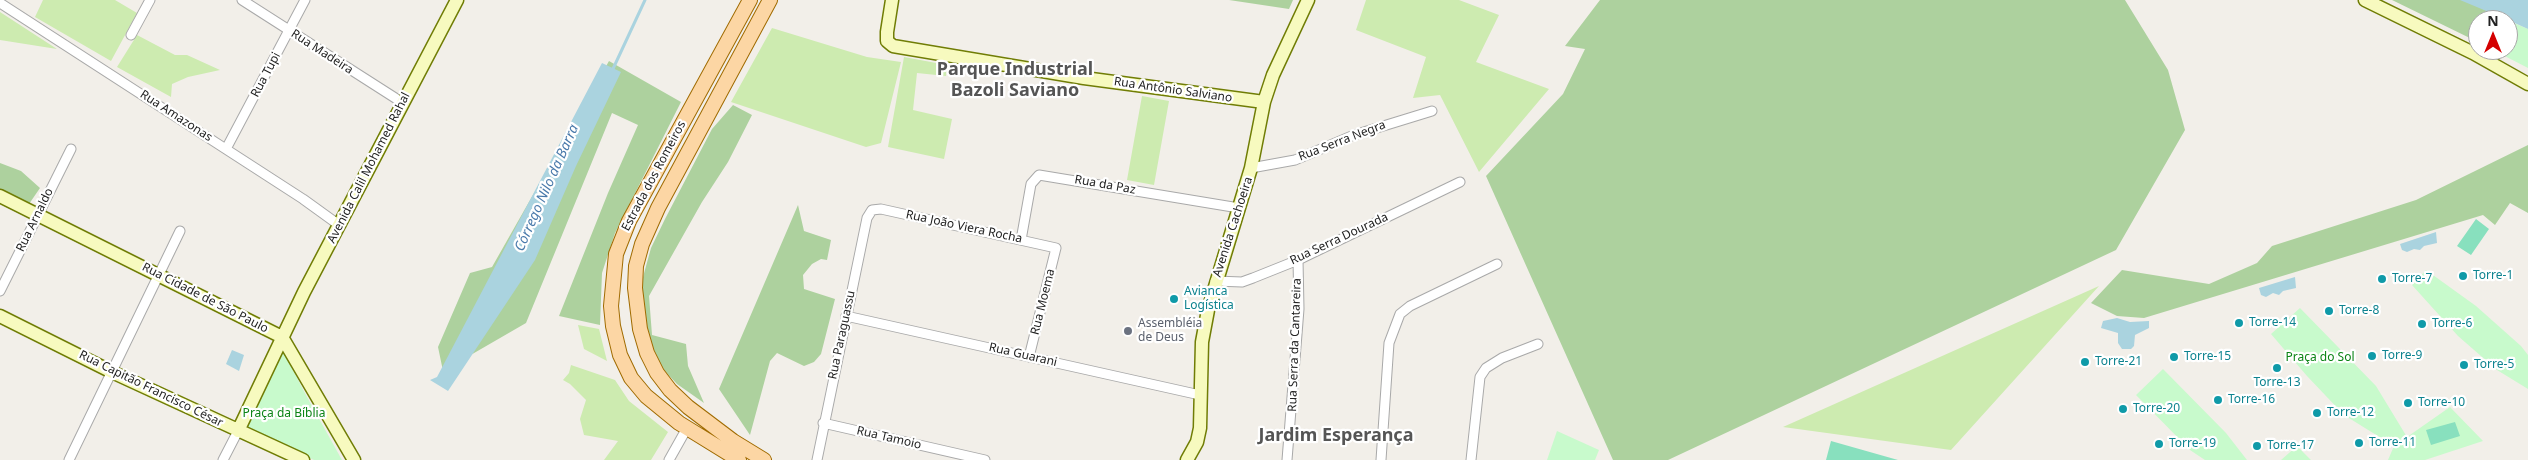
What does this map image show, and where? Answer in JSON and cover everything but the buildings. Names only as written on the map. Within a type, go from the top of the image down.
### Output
[{"type":"main road","name":"Estrada dos Romeiros","points":[[739,460],[687,428],[646,396],[631,378],[620,355],[613,326],[612,306],[616,254],[637,205],[750,0]]},
{"type":"main road","name":"Estrada dos Romeiros","points":[[764,460],[727,436],[670,390],[647,353],[636,310],[634,288],[636,266],[642,244],[658,208],[770,0]]},
{"type":"street","points":[[131,35],[150,0]]},
{"type":"street","name":"Rua Madeira","points":[[242,0],[403,103]]},
{"type":"street","name":"Rua Tupi","points":[[226,150],[306,0]]},
{"type":"street","name":"Avenida Calil Mohamed Rahal","points":[[238,431],[282,337],[457,0]]},
{"type":"street","name":"Rua Antônio Salviano","points":[[892,0],[886,32],[888,41],[893,46],[1084,78],[1264,102]]},
{"type":"street","name":"Avenida Cachoeira","points":[[1187,460],[1197,442],[1202,342],[1215,281],[1251,168],[1264,102],[1273,75],[1308,0]]},
{"type":"street","points":[[2365,0],[2473,53],[2528,84]]},
{"type":"street","name":"Rua Amazonas","points":[[0,3],[339,225]]},
{"type":"street","name":"Rua Serra Negra","points":[[1251,168],[1295,160],[1354,135],[1432,111]]},
{"type":"street","name":"Rua Arnaldo","points":[[0,291],[37,214],[71,150]]},
{"type":"street","name":"Rua da Paz","points":[[1021,240],[1031,184],[1039,175],[1239,208]]},
{"type":"street","name":"Rua Serra Dourada","points":[[1215,281],[1242,282],[1298,260],[1460,182]]},
{"type":"street","name":"Rua Cidade de São Paulo","points":[[0,196],[282,337],[354,460]]},
{"type":"street","name":"Rua João Viera Rocha","points":[[872,210],[881,209],[1056,248]]},
{"type":"street","name":"Rua Paraguassu","points":[[817,460],[867,218],[872,210]]},
{"type":"street","points":[[69,460],[180,231]]},
{"type":"street","name":"Rua Moema","points":[[1029,357],[1056,248]]},
{"type":"street","name":"Rua Serra da Cantareira","points":[[1287,460],[1291,436],[1299,309],[1298,260]]},
{"type":"street","points":[[1381,460],[1389,343],[1400,314],[1410,306],[1497,264]]},
{"type":"street","name":"Rua Capitão Francisco César","points":[[0,316],[112,372],[303,460]]},
{"type":"street","name":"Rua Guarani","points":[[846,316],[1200,395]]},
{"type":"street","points":[[1471,460],[1480,378],[1483,372],[1493,362],[1538,344]]},
{"type":"street","name":"Rua Tamoio","points":[[824,422],[954,456],[985,460]]},
{"type":"street","points":[[669,460],[687,428]]},
{"type":"street","points":[[223,460],[238,431]]},
{"type":"green space","points":[[43,0],[115,0],[137,13],[111,61],[35,17]]},
{"type":"green space","points":[[1229,0],[1293,0],[1289,9]]},
{"type":"green space","points":[[1366,0],[1459,0],[1499,15],[1476,62],[1549,89],[1479,172],[1440,95],[1413,98],[1426,57],[1356,30]]},
{"type":"green space","points":[[1600,0],[2125,0],[2168,70],[2185,130],[2116,250],[1668,460],[1613,460],[1486,176],[1563,94],[1585,49],[1565,46]]},
{"type":"green space","points":[[2392,0],[2463,0],[2486,10],[2468,10],[2468,37]]},
{"type":"green space","points":[[0,12],[57,49],[0,40]]},
{"type":"green space","points":[[2518,25],[2528,29],[2528,68],[2512,60],[2518,60]]},
{"type":"green space","points":[[772,28],[867,57],[901,62],[881,143],[866,147],[731,102]]},
{"type":"green space","points":[[137,35],[175,55],[187,55],[220,70],[188,77],[172,84],[171,97],[117,67]]},
{"type":"green space","points":[[904,57],[947,65],[946,76],[917,73],[913,110],[952,119],[944,159],[888,147]]},
{"type":"green space","points":[[609,61],[681,102],[615,233],[602,273],[600,325],[559,316],[608,193],[638,125],[612,113],[526,323],[443,371],[438,347],[470,273],[492,267]]},
{"type":"green space","points":[[1142,96],[1169,101],[1154,185],[1127,180]]},
{"type":"green space","points":[[733,105],[752,115],[728,162],[702,202],[649,296],[652,335],[686,344],[688,366],[704,403],[677,384],[658,364],[647,337],[640,288],[651,248],[665,219],[712,129]]},
{"type":"green space","points":[[2528,145],[2528,213],[2510,203],[2495,225],[2483,215],[2144,318],[2117,316],[2091,303],[2122,270],[2209,284],[2257,263],[2272,246],[2416,200]]},
{"type":"green space","points":[[0,163],[21,171],[40,188],[29,204],[0,190]]},
{"type":"green space","points":[[798,205],[804,231],[831,240],[827,260],[821,259],[812,264],[803,275],[804,289],[835,299],[821,354],[814,362],[804,366],[777,353],[770,361],[750,435],[719,389]]},
{"type":"green space","points":[[2476,219],[2489,229],[2471,255],[2457,246]]},
{"type":"green space","points":[[2426,270],[2476,306],[2521,346],[2528,355],[2528,389],[2497,370],[2458,336],[2412,285]]},
{"type":"green space","points":[[2099,286],[1951,450],[1783,427]]},
{"type":"green space","name":"Praça do Sol","points":[[2300,308],[2376,386],[2407,437],[2450,407],[2483,441],[2425,460],[2388,460],[2394,446],[2344,415],[2271,334]]},
{"type":"green space","points":[[578,325],[599,329],[607,361],[584,349]]},
{"type":"green space","name":"Praça da Bíblia","points":[[282,349],[342,460],[314,460],[246,428]]},
{"type":"green space","points":[[571,365],[615,380],[629,401],[668,432],[651,460],[604,460],[618,441],[584,435],[580,419],[586,400],[570,384],[563,380],[569,373]]},
{"type":"green space","points":[[2163,369],[2226,433],[2247,460],[2205,460],[2190,450],[2136,395]]},
{"type":"green space","points":[[2455,422],[2460,436],[2431,445],[2426,430]]},
{"type":"green space","points":[[1557,431],[1599,450],[1595,460],[1547,460]]},
{"type":"green space","points":[[1831,441],[1898,460],[1826,460]]},
{"type":"green space","points":[[2297,446],[2311,460],[2281,460]]},
{"type":"water","points":[[2460,0],[2528,0],[2528,29],[2518,24],[2518,10],[2484,10]]},
{"type":"water","points":[[602,63],[621,72],[576,166],[535,260],[448,391],[430,380],[437,377]]},
{"type":"water","points":[[2436,232],[2437,243],[2424,246],[2420,250],[2414,249],[2407,252],[2402,250],[2400,244]]},
{"type":"water","points":[[2295,277],[2296,288],[2283,291],[2279,295],[2273,293],[2266,297],[2261,295],[2259,288]]},
{"type":"water","points":[[2117,318],[2130,322],[2149,321],[2149,328],[2135,335],[2134,346],[2131,349],[2122,349],[2118,343],[2118,333],[2101,328],[2103,321]]},
{"type":"water","points":[[232,350],[244,355],[239,371],[226,364]]},
{"type":"waterway","name":"Córrego Nilo da Barra","points":[[612,71],[645,0]]},
{"type":"place","name":"Torre-1","points":[[2463,276]]},
{"type":"place","name":"Torre-7","points":[[2382,279]]},
{"type":"place","name":"Avianca Logística","points":[[1174,299]]},
{"type":"place","name":"Torre-8","points":[[2329,311]]},
{"type":"place","name":"Torre-14","points":[[2239,323]]},
{"type":"place","name":"Torre-6","points":[[2422,324]]},
{"type":"place","name":"Assembléia de Deus","points":[[1128,331]]},
{"type":"place","name":"Torre-9","points":[[2372,356]]},
{"type":"place","name":"Torre-15","points":[[2174,357]]},
{"type":"place","name":"Torre-21","points":[[2085,362]]},
{"type":"place","name":"Torre-5","points":[[2464,365]]},
{"type":"place","name":"Torre-13","points":[[2277,368]]},
{"type":"place","name":"Torre-16","points":[[2218,400]]},
{"type":"place","name":"Torre-10","points":[[2408,403]]},
{"type":"place","name":"Torre-20","points":[[2123,409]]},
{"type":"place","name":"Torre-12","points":[[2317,413]]},
{"type":"place","name":"Torre-11","points":[[2359,443]]},
{"type":"place","name":"Torre-19","points":[[2159,444]]},
{"type":"place","name":"Torre-17","points":[[2257,446]]},
{"type":"district","name":"Parque Industrial Bazoli Saviano","points":[[1015,80]]},
{"type":"district","name":"Jardim Esperança","points":[[1336,436]]}]
